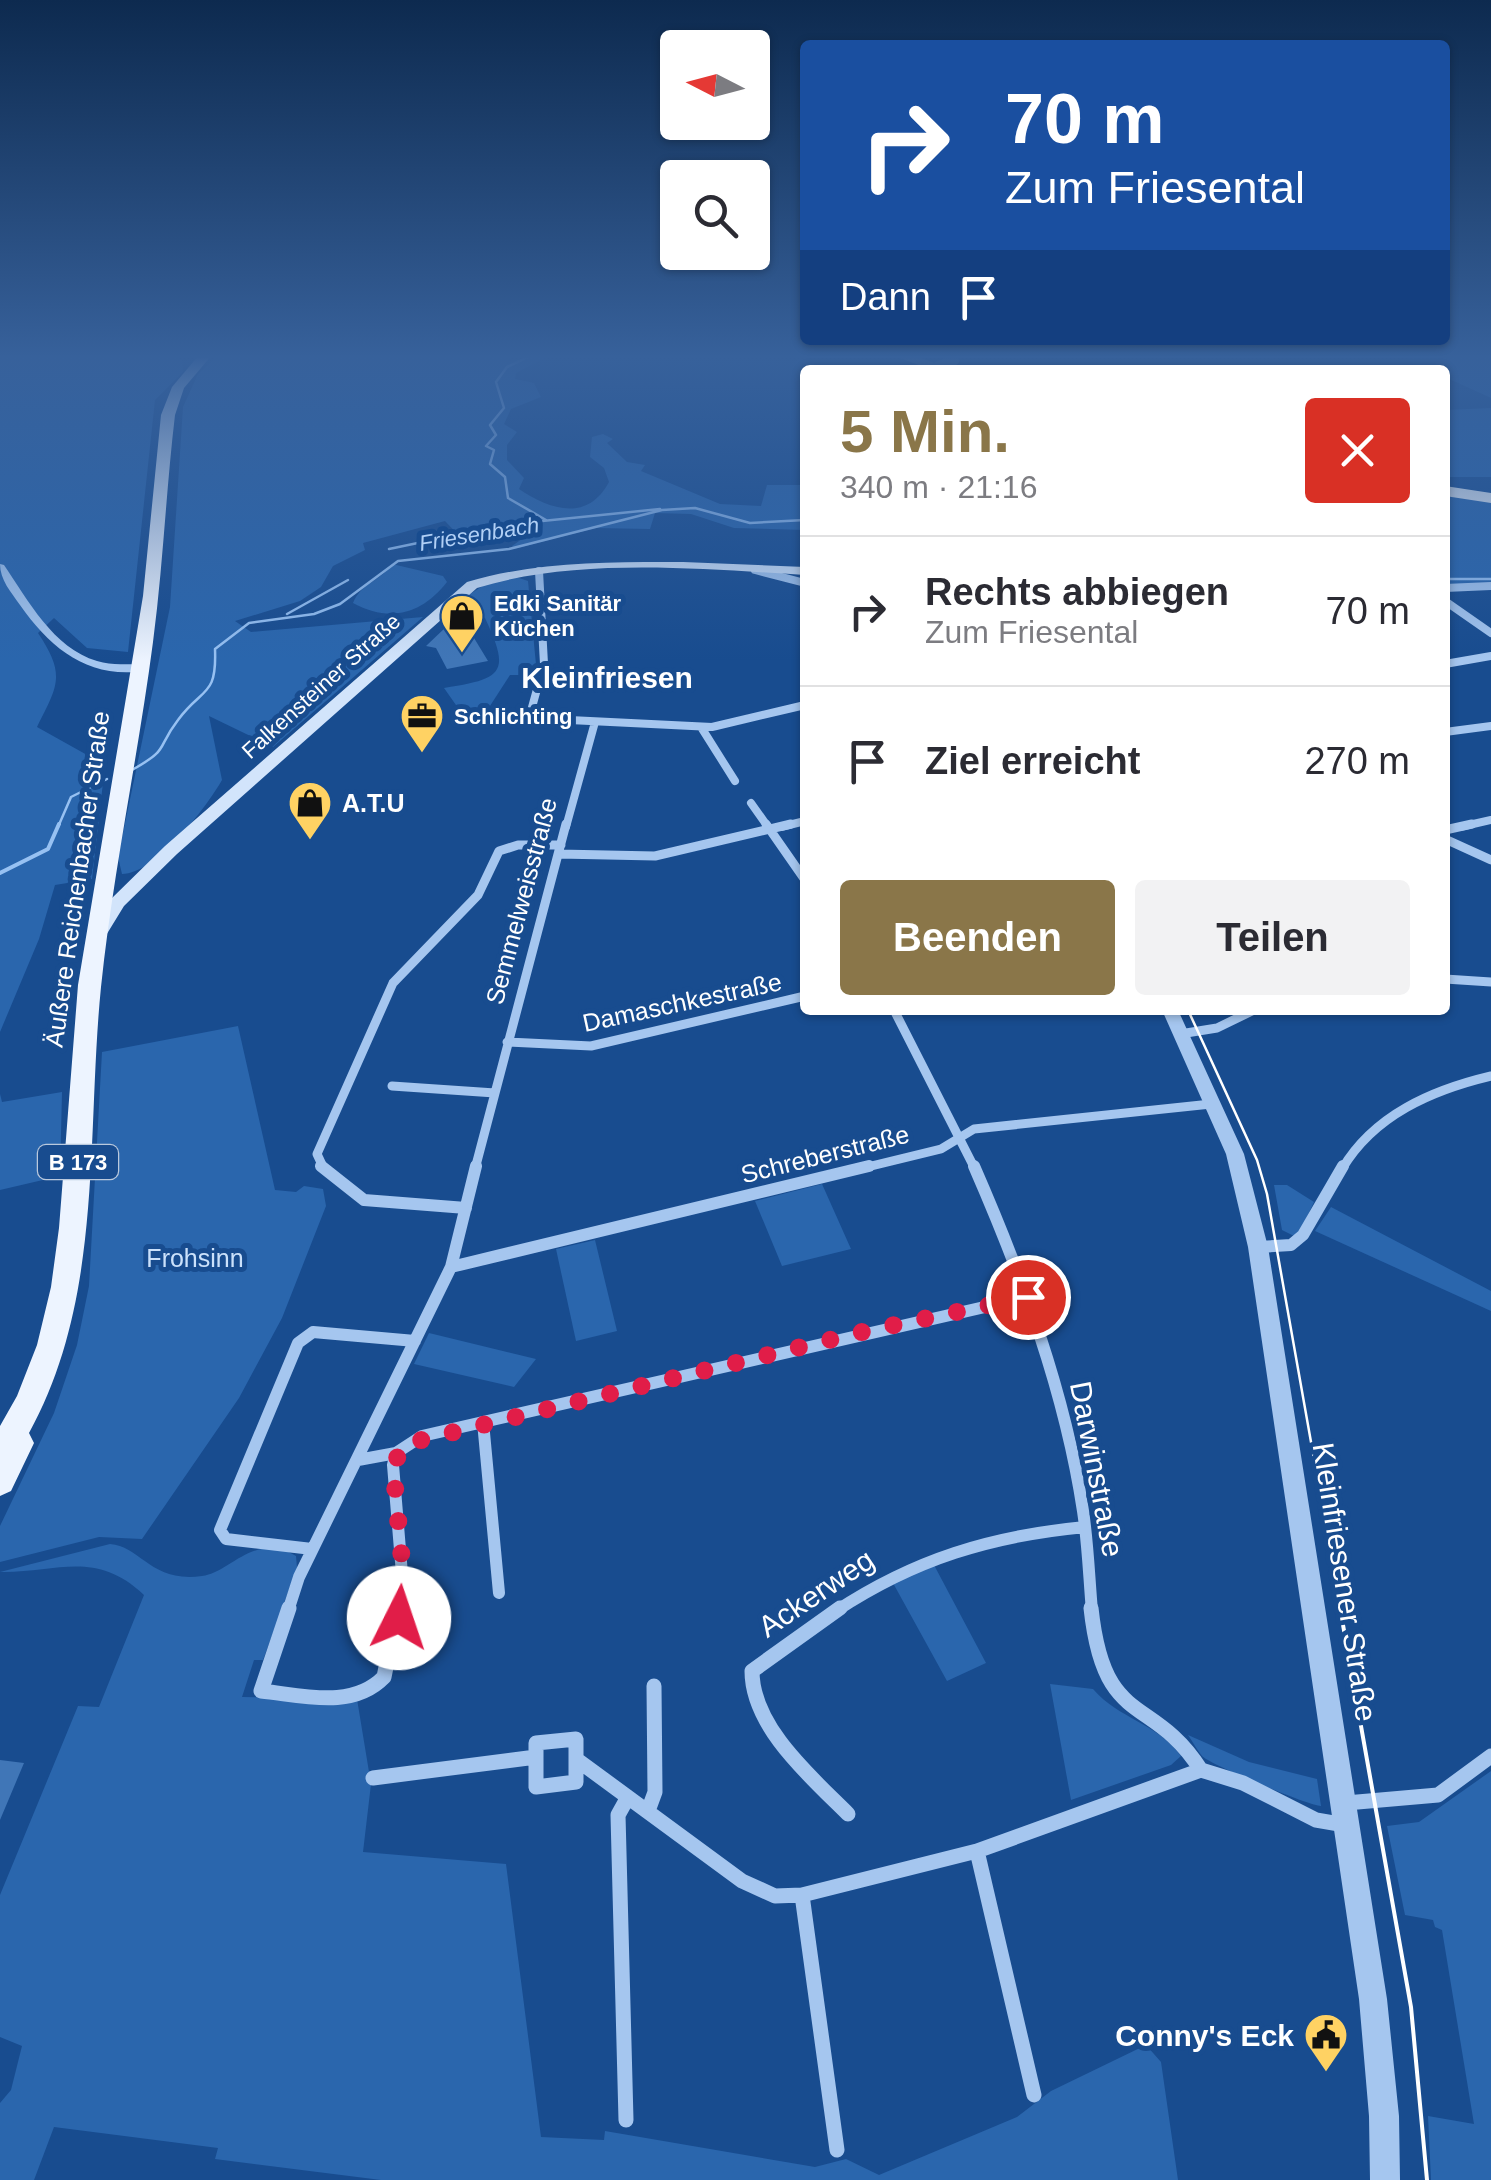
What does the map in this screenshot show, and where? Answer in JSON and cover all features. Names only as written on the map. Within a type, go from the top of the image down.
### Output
[{"type":"highway","points":[[1450,489],[1491,495]]},
{"type":"main road","name":"Äußere Reichenbacher Straße","points":[[0,1481],[60,1319],[74,1241],[85,1034],[140,668],[163,457]]},
{"type":"main road","name":"Falkensteiner Straße","points":[[98,935],[117,903],[151,870],[456,595],[487,578],[539,571],[800,571]]},
{"type":"main road","name":"Falkensteiner Straße","points":[[104,888],[151,870]]},
{"type":"main road","points":[[104,888],[133,888]]},
{"type":"main road","name":"Äußere Reichenbacher Straße","points":[[0,1455],[24,1418]]},
{"type":"street","points":[[0,568],[64,653],[95,666],[140,668]]},
{"type":"street","points":[[754,570],[800,583]]},
{"type":"street","points":[[539,571],[536,594],[544,649],[541,683],[529,718],[702,726],[800,706]]},
{"type":"street","points":[[1450,592],[1461,587],[1491,586]]},
{"type":"street","points":[[1450,598],[1491,633]]},
{"type":"street","points":[[1450,663],[1491,656]]},
{"type":"street","name":"Semmelweisstraße","points":[[396,1452],[393,1465],[403,1586],[384,1677],[377,1687],[354,1696],[262,1691],[312,1549],[451,1267],[507,1042],[595,722]]},
{"type":"street","points":[[702,726],[735,782]]},
{"type":"street","points":[[1450,731],[1491,726]]},
{"type":"street","points":[[751,802],[800,873]]},
{"type":"street","points":[[1450,829],[1491,820]]},
{"type":"street","points":[[466,1208],[364,1200],[319,1165],[318,1154],[393,983],[478,895],[500,851],[518,845],[655,856],[800,822]]},
{"type":"street","points":[[1450,841],[1491,860]]},
{"type":"street","points":[[1450,979],[1491,982]]},
{"type":"street","name":"Damaschkestraße","points":[[507,1042],[591,1046],[800,997]]},
{"type":"street","name":"Darwinstraße","points":[[897,1015],[962,1137],[1028,1297],[1066,1430],[1086,1528],[1096,1635],[1105,1676],[1115,1695],[1184,1743],[1201,1770]]},
{"type":"street","name":"Kleinfriesener Straße","points":[[1172,1015],[1235,1154],[1258,1247],[1380,2063],[1385,2180]]},
{"type":"street","points":[[1179,1034],[1217,1028],[1244,1015]]},
{"type":"street","points":[[1258,1247],[1291,1245],[1304,1235],[1349,1156],[1390,1116],[1452,1085],[1491,1076]]},
{"type":"street","points":[[392,1086],[495,1093]]},
{"type":"street","name":"Schreberstraße","points":[[451,1267],[940,1149],[974,1129],[1211,1104]]},
{"type":"street","points":[[358,1460],[396,1452],[422,1436],[1028,1297]]},
{"type":"street","points":[[312,1549],[226,1539],[220,1530],[298,1342],[313,1332],[415,1341]]},
{"type":"street","points":[[482,1422],[499,1593]]},
{"type":"street","name":"Ackerweg","points":[[848,1814],[806,1772],[767,1719],[749,1685],[752,1671],[852,1597],[921,1560],[1003,1534],[1086,1528]]},
{"type":"street","points":[[648,1811],[656,1792],[654,1686]]},
{"type":"street","points":[[576,1739],[576,1782],[536,1787],[536,1757],[536,1743],[576,1739]]},
{"type":"street","points":[[576,1759],[742,1881],[775,1896],[802,1895],[977,1851],[1201,1770],[1243,1783],[1316,1820],[1438,1795],[1491,1756]]},
{"type":"street","points":[[373,1778],[536,1757]]},
{"type":"street","points":[[626,2120],[618,1816],[628,1796]]},
{"type":"street","points":[[977,1851],[1034,2095]]},
{"type":"street","points":[[802,1895],[837,2150]]},
{"type":"green space","points":[[0,457],[149,457],[128,652],[87,648],[54,618],[38,633],[53,660],[56,680],[37,727],[105,765],[92,879],[55,885],[39,939],[0,1032]]},
{"type":"green space","points":[[180,457],[507,457],[524,478],[519,489],[541,502],[566,508],[589,504],[609,482],[604,468],[590,457],[621,457],[627,462],[645,465],[641,471],[720,504],[761,506],[767,485],[800,485],[800,530],[734,528],[691,514],[655,513],[650,529],[596,528],[514,549],[512,546],[529,534],[527,531],[462,539],[445,521],[363,543],[365,550],[333,566],[321,587],[300,601],[235,621],[251,632],[423,617],[273,747],[209,716],[222,780],[179,838],[150,863],[122,874],[118,857],[170,607]]},
{"type":"green space","points":[[1450,457],[1491,457],[1491,477],[1450,477]]},
{"type":"green space","points":[[1450,497],[1491,502],[1491,585],[1450,587]]},
{"type":"green space","points":[[392,564],[443,576],[447,582],[427,602],[404,612],[380,613],[353,603]]},
{"type":"green space","points":[[516,577],[528,581],[537,675],[510,675],[488,709],[463,715],[444,688],[490,676],[499,662],[485,618],[470,613],[477,605],[458,602],[484,585]]},
{"type":"green space","name":"Frohsinn","points":[[238,1026],[275,1190],[296,1192],[304,1186],[323,1189],[326,1206],[282,1318],[239,1398],[142,1539],[99,1537],[0,1562],[0,1526],[54,1413],[77,1345],[89,1286],[102,1052]]},
{"type":"green space","points":[[62,1092],[60,1176],[0,1190],[0,1094],[2,1102]]},
{"type":"green space","points":[[822,1184],[851,1249],[782,1266],[755,1201]]},
{"type":"green space","points":[[1274,1185],[1287,1185],[1314,1202],[1300,1232],[1294,1236],[1282,1230]]},
{"type":"green space","points":[[1331,1207],[1491,1291],[1491,1311],[1315,1231]]},
{"type":"green space","points":[[595,1240],[617,1331],[576,1341],[556,1249]]},
{"type":"green space","points":[[429,1333],[536,1359],[514,1387],[414,1364]]},
{"type":"green space","points":[[110,1544],[121,1546],[158,1569],[184,1577],[212,1573],[244,1555],[268,1548],[296,1556],[297,1568],[263,1660],[254,1660],[242,1697],[357,1699],[371,1784],[363,1852],[506,1864],[541,2137],[604,2140],[605,2131],[815,2167],[846,2159],[879,2175],[1017,2117],[1051,2091],[1146,2045],[1161,2062],[1178,2180],[381,2180],[215,2159],[218,2148],[54,2127],[34,2180],[0,2180],[0,2103],[11,2090],[22,2046],[0,2037],[0,1895],[78,1706],[99,1707],[144,1595],[109,1572],[92,1568],[0,1572]]},
{"type":"green space","points":[[934,1565],[986,1663],[947,1681],[893,1583]]},
{"type":"green space","points":[[1050,1684],[1093,1689],[1160,1736],[1181,1756],[1171,1765],[1071,1800]]},
{"type":"green space","points":[[1188,1735],[1249,1762],[1317,1779],[1321,1806],[1281,1793],[1209,1760]]},
{"type":"green space","points":[[1491,1771],[1491,2180],[1431,2180],[1428,2116],[1474,2124],[1442,1930],[1435,1927],[1433,1920],[1405,1915],[1387,1826],[1419,1822]]},
{"type":"building","name":"Edki Sanitär Küchen","points":[[446,627],[471,633],[488,661],[447,669],[436,648],[426,646]]},
{"type":"building","points":[[0,1760],[24,1763],[0,1820]]},
{"type":"waterway","points":[[492,457],[490,464],[505,477],[508,498],[546,520]]},
{"type":"waterway","name":"Friesenbach","points":[[132,770],[158,752],[178,720],[206,690],[213,676],[215,649],[249,623],[314,614],[340,604],[398,561],[509,549],[662,510],[695,508],[750,523],[800,520]]},
{"type":"waterway","points":[[389,549],[504,525],[660,509]]},
{"type":"waterway","name":"Friesenbach","points":[[1450,579],[1491,579]]},
{"type":"waterway","points":[[287,614],[348,580]]},
{"type":"waterway","name":"Friesenbach","points":[[58,827],[71,797],[107,779]]},
{"type":"waterway","name":"Friesenbach","points":[[0,873],[48,849],[59,824]]},
{"type":"tram line","points":[[1190,1015],[1257,1160],[1267,1194],[1341,1611]]},
{"type":"tram line","points":[[1340,1608],[1411,2007],[1427,2180]]},
{"type":"place","name":"Edki Sanitär Küchen","points":[[462,654]]},
{"type":"place","name":"Schlichting","points":[[422,754]]},
{"type":"place","name":"A.T.U","points":[[310,841]]},
{"type":"place","name":"Conny's Eck","points":[[1326,2073]]},
{"type":"district","name":"Kleinfriesen","points":[[607,677]]},
{"type":"route","points":[[399,1618],[403,1586],[393,1465],[396,1452],[405,1444],[422,1436],[628,1388],[702,1375],[866,1331],[1028,1297]]}]
